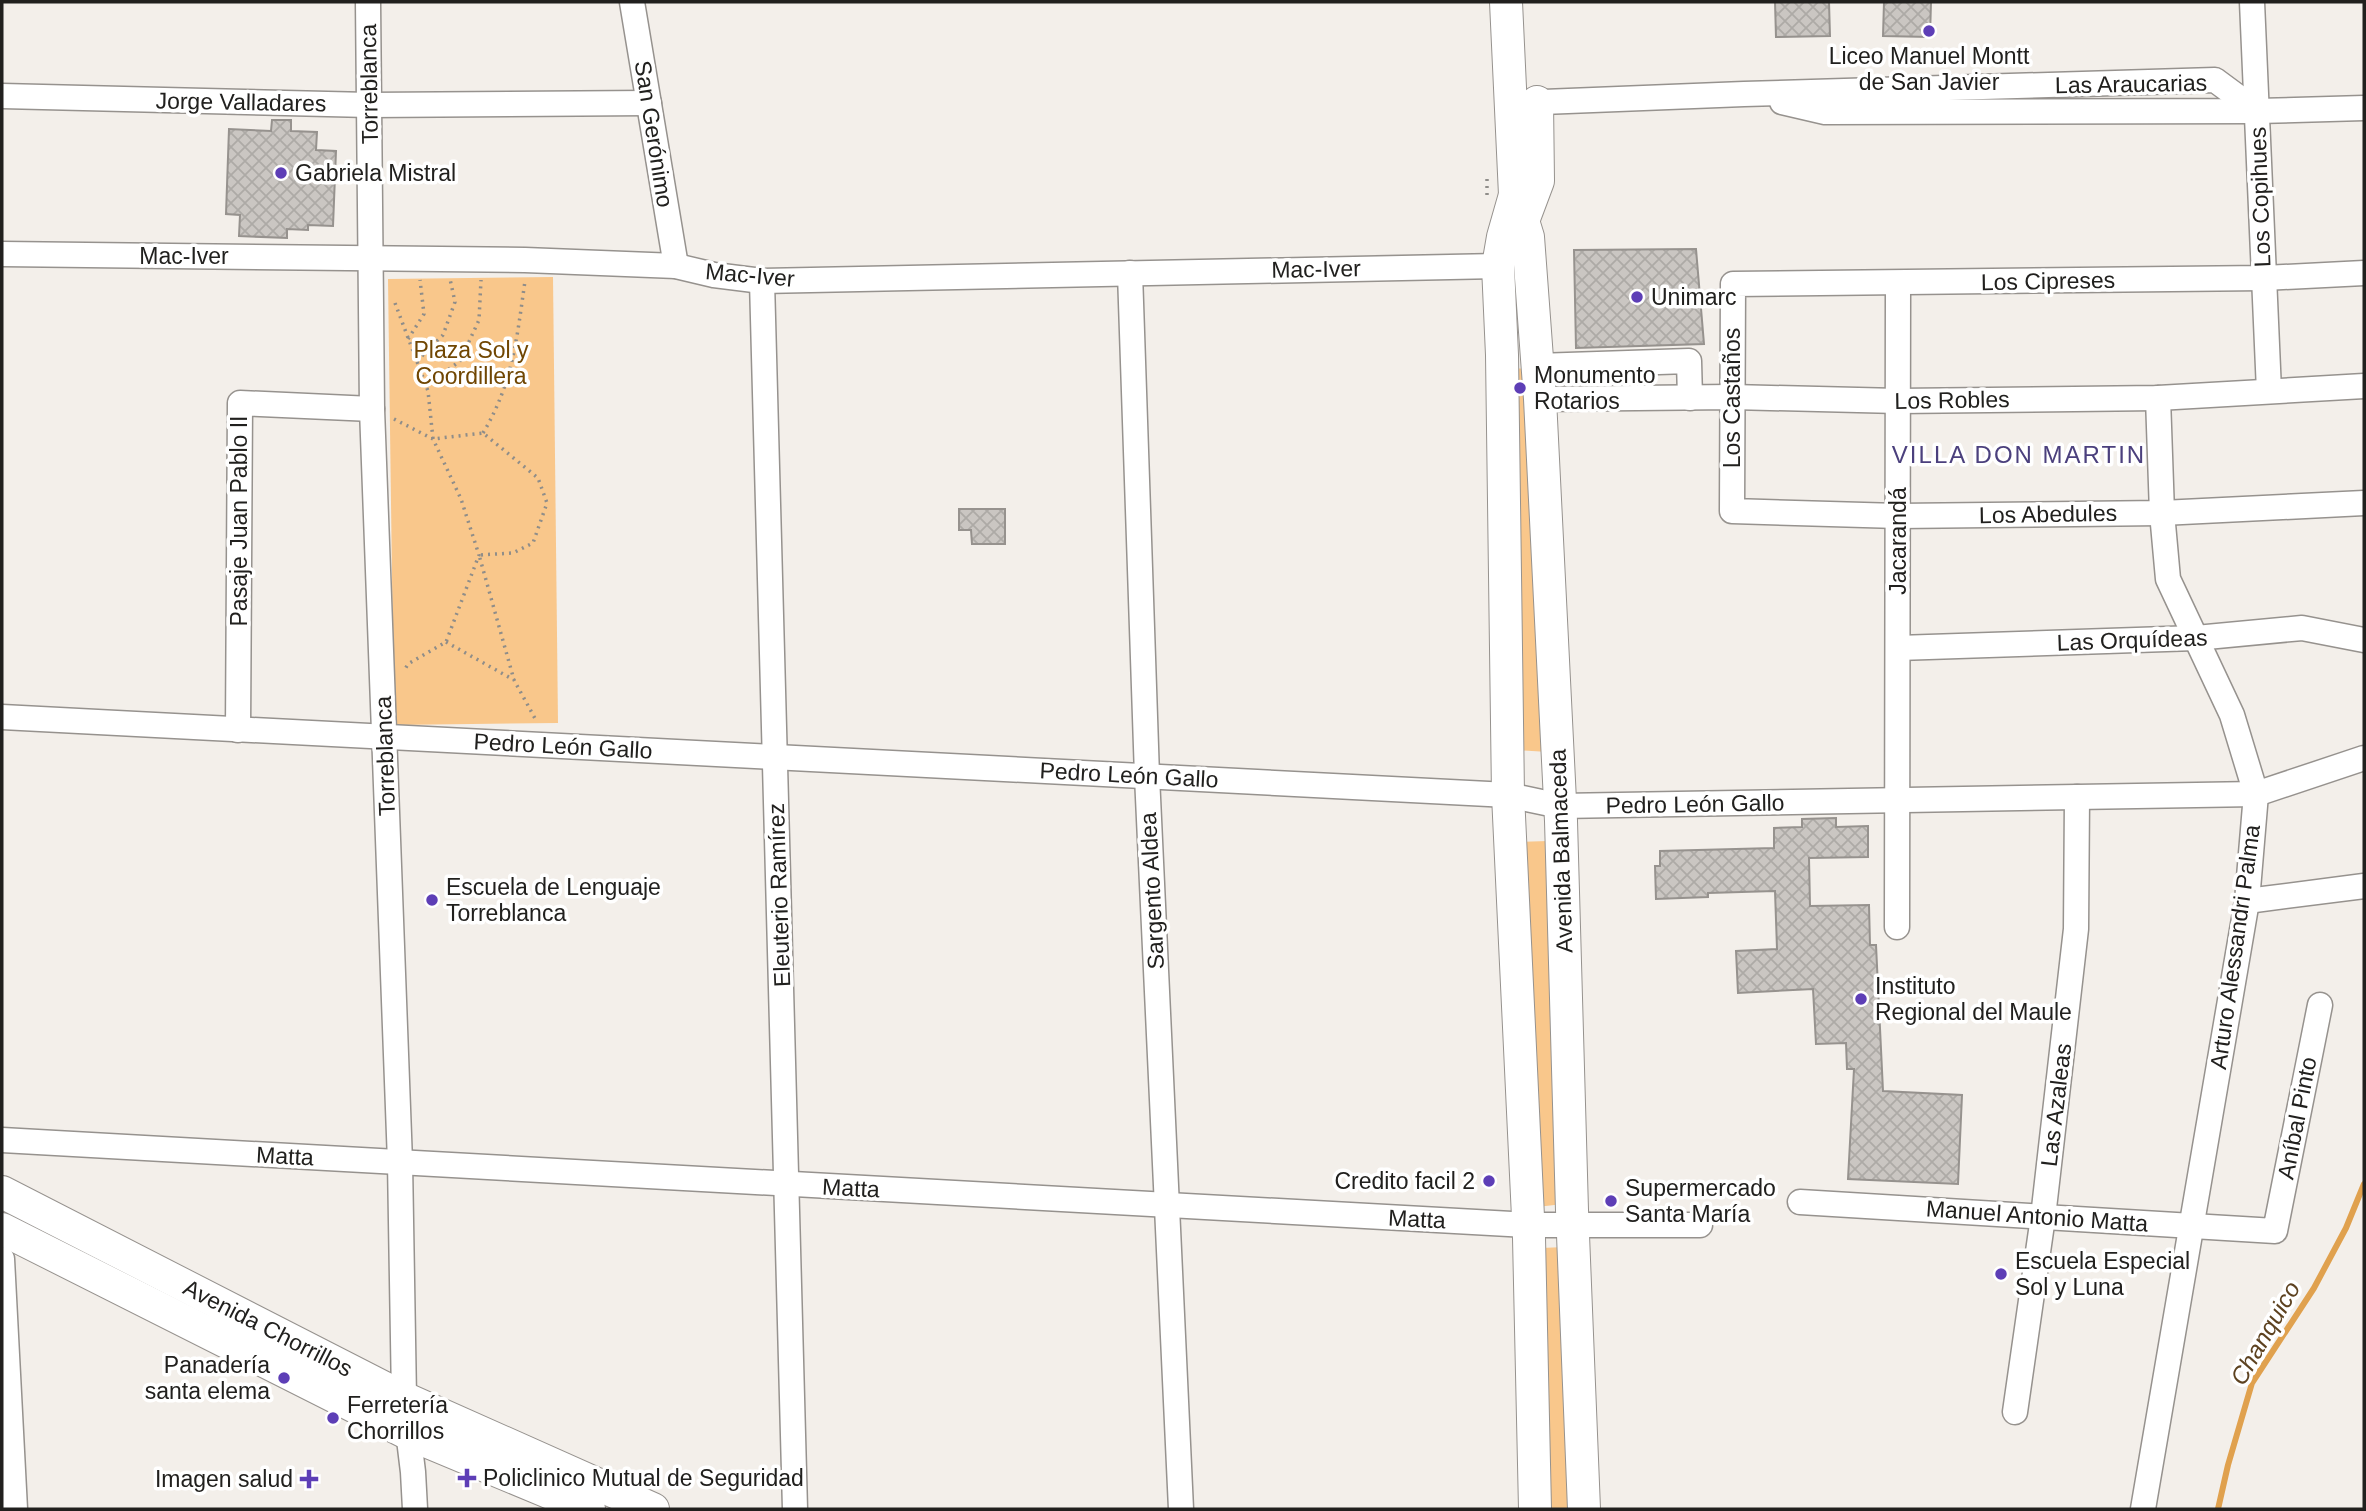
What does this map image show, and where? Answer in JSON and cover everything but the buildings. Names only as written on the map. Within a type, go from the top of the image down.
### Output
[{"type":"main road","name":"Avenida Balmaceda","points":[[1506,2],[1524,103],[1519,208],[1528,237],[1540,400],[1560,806],[1584,1509]]},
{"type":"main road","name":"Avenida Balmaceda","points":[[1519,208],[1503,237],[1498,266],[1502,355],[1508,795],[1528,1225],[1535,1509]]},
{"type":"main road","name":"Avenida Chorrillos","points":[[2,1192],[404,1398],[653,1509]]},
{"type":"main road","name":"Avenida Chorrillos","points":[[2,1229],[409,1434],[589,1509]]},
{"type":"street","name":"Torreblanca","points":[[368,2],[372,409],[400,1162],[404,1398],[415,1509]]},
{"type":"street","name":"San Gerónimo","points":[[632,2],[676,266]]},
{"type":"street","name":"Los Copihues","points":[[2252,2],[2269,391]]},
{"type":"street","name":"Las Araucarias","points":[[1524,103],[2215,80],[2257,111]]},
{"type":"street","name":"Jorge Valladares","points":[[2,96],[369,106],[649,103]]},
{"type":"street","points":[[2257,111],[2364,108]]},
{"type":"street","name":"Mac-Iver","points":[[2,254],[525,260],[676,266],[715,275],[762,281],[1498,266]]},
{"type":"street","name":"Sargento Aldea","points":[[1130,273],[1147,776],[1181,1509]]},
{"type":"street","name":"Los Cipreses","points":[[1732,284],[2264,278],[2364,273]]},
{"type":"street","name":"Eleuterio Ramírez","points":[[762,281],[795,1509]]},
{"type":"street","name":"Jacarandá","points":[[1897,927],[1898,283]]},
{"type":"street","name":"Los Castaños","points":[[1732,284],[1732,511]]},
{"type":"street","points":[[1537,366],[1689,361],[1690,398]]},
{"type":"street","name":"Los Robles","points":[[1540,400],[1732,397],[1898,401],[2158,398],[2364,387]]},
{"type":"street","name":"Arturo Alessandri Palma","points":[[2143,1509],[2247,901],[2256,794],[2232,715],[2168,579],[2162,513],[2158,398]]},
{"type":"street","name":"Pasaje Juan Pablo II","points":[[237,730],[240,403],[372,409]]},
{"type":"street","name":"Los Abedules","points":[[1732,511],[1898,516],[2162,513],[2364,503]]},
{"type":"street","name":"Las Orquídeas","points":[[1898,648],[2196,638],[2302,628],[2364,640]]},
{"type":"street","name":"Pedro León Gallo","points":[[2,717],[1508,795],[1560,806],[2256,794]]},
{"type":"street","points":[[2256,794],[2364,758]]},
{"type":"street","name":"Las Azaleas","points":[[2015,1412],[2043,1217],[2076,929],[2077,797]]},
{"type":"street","points":[[2247,901],[2364,886]]},
{"type":"street","name":"Aníbal Pinto","points":[[2275,1231],[2320,1005]]},
{"type":"street","name":"Matta","points":[[2,1140],[1528,1225],[1700,1225]]},
{"type":"street","name":"Manuel Antonio Matta","points":[[1800,1202],[2275,1231]]},
{"type":"street","points":[[2,1259],[15,1509]]},
{"type":"path","points":[[483,433],[496,411],[513,365],[526,275],[525,260]]},
{"type":"path","points":[[417,361],[443,335],[455,302],[448,268]]},
{"type":"path","points":[[426,386],[460,360],[479,320],[481,270]]},
{"type":"path","points":[[408,339],[424,314],[421,282],[416,274]]},
{"type":"path","points":[[392,297],[426,386],[433,439],[461,499],[514,680],[544,734],[564,746]]},
{"type":"path","points":[[372,409],[433,439],[483,433],[538,478],[547,503],[533,543],[513,553],[479,555]]},
{"type":"path","points":[[408,664],[446,642],[479,555]]},
{"type":"path","points":[[446,642],[514,680]]},
{"type":"green space","name":"Plaza Sol y Coordillera","points":[[553,277],[558,723],[394,725],[388,279]]},
{"type":"green space","points":[[1507,368],[1532,369],[1548,752],[1516,750]]},
{"type":"green space","points":[[1548,841],[1563,1204],[1537,1207],[1520,842]]},
{"type":"green space","points":[[1565,1247],[1575,1509],[1547,1509],[1541,1248]]},
{"type":"waterway","name":"Chanquico","points":[[2218,1509],[2252,1383],[2314,1288],[2346,1228],[2364,1184]]},
{"type":"place","name":"Liceo Manuel Montt de San Javier","points":[[1929,31]]},
{"type":"place","name":"Gabriela Mistral","points":[[281,173]]},
{"type":"place","name":"Unimarc","points":[[1637,297]]},
{"type":"place","name":"Monumento Rotarios","points":[[1520,388]]},
{"type":"place","name":"Escuela de Lenguaje Torreblanca","points":[[432,900]]},
{"type":"place","name":"Instituto Regional del Maule","points":[[1861,999]]},
{"type":"place","name":"Credito facil 2","points":[[1489,1181]]},
{"type":"place","name":"Supermercado Santa María","points":[[1611,1201]]},
{"type":"place","name":"Escuela Especial Sol y Luna","points":[[2001,1274]]},
{"type":"place","name":"Panadería santa elema","points":[[284,1378]]},
{"type":"place","name":"Ferretería Chorrillos","points":[[333,1418]]},
{"type":"place","name":"Policlinico Mutual de Seguridad","points":[[467,1478]]},
{"type":"place","name":"Imagen salud","points":[[309,1479]]},
{"type":"district","name":"VILLA DON MARTIN","points":[[2019,454]]}]
